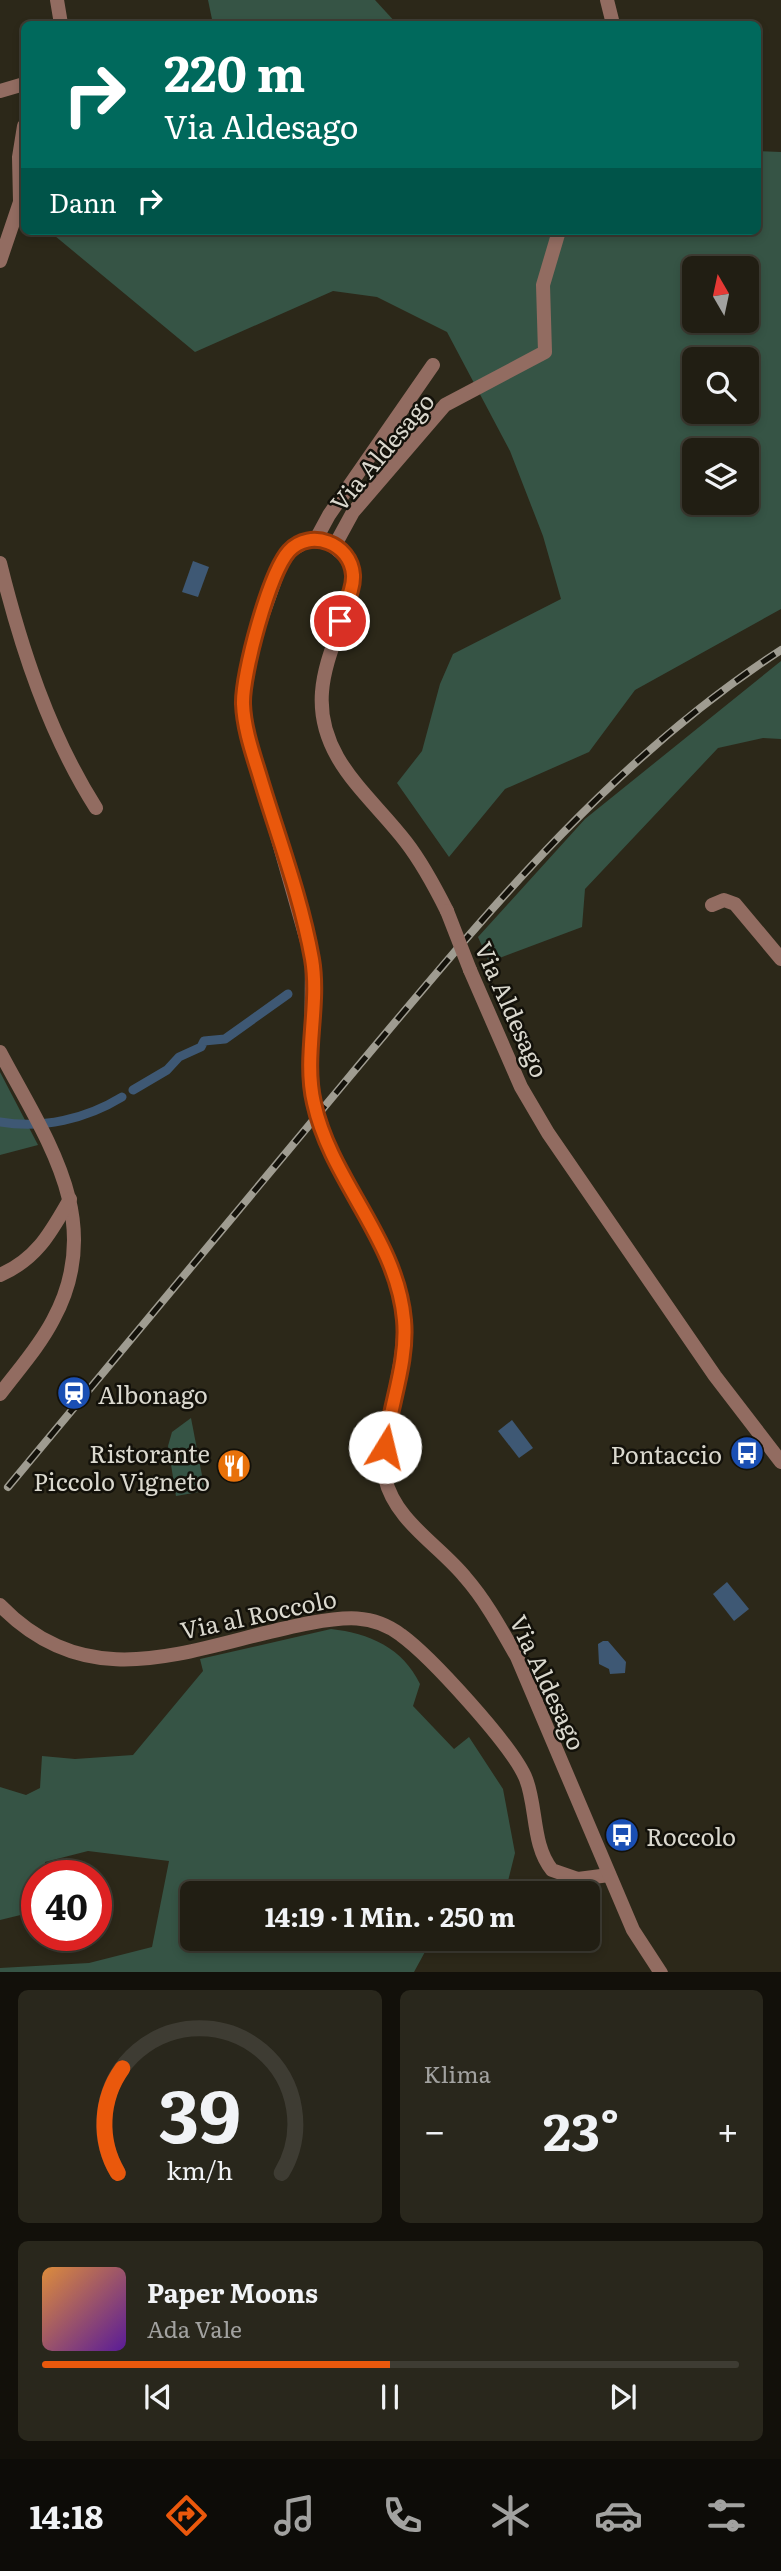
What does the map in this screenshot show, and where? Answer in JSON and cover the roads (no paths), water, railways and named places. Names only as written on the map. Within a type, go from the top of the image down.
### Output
[{"type":"street","points":[[57,0],[60,21]]},
{"type":"street","points":[[607,0],[612,21]]},
{"type":"street","points":[[0,91],[21,85]]},
{"type":"street","points":[[0,261],[20,202],[21,145]]},
{"type":"street","name":"Via Aldesago","points":[[335,545],[353,512],[445,405],[545,352],[543,285],[558,235]]},
{"type":"street","points":[[316,539],[328,514],[433,365]]},
{"type":"street","name":"Via Aldesago","points":[[661,1972],[633,1930],[517,1657],[498,1622],[462,1573],[395,1502],[386,1479],[387,1427],[402,1357],[405,1322],[398,1283],[381,1244],[323,1134],[313,1102],[312,959],[245,723],[243,690],[249,657],[280,566],[296,546],[316,539],[335,545],[351,565],[352,582],[324,677],[322,712],[325,728],[344,769],[415,854],[447,911],[522,1087],[548,1133],[715,1376],[781,1462]]},
{"type":"street","points":[[0,563],[22,640],[61,749],[96,808]]},
{"type":"street","points":[[712,905],[724,900],[735,904],[781,959]]},
{"type":"street","points":[[0,1052],[48,1140],[70,1199],[76,1244],[67,1292],[52,1322],[0,1394]]},
{"type":"street","points":[[0,1275],[16,1268],[37,1252],[70,1199]]},
{"type":"street","name":"Via al Roccolo","points":[[0,1605],[20,1624],[63,1651],[109,1660],[158,1657],[332,1619],[367,1618],[386,1625],[427,1659],[515,1759],[532,1797],[544,1857],[552,1870],[578,1879],[609,1875]]},
{"type":"water","points":[[193,561],[209,567],[198,597],[182,592]]},
{"type":"water","points":[[512,1420],[533,1448],[519,1458],[498,1431]]},
{"type":"water","points":[[727,1582],[749,1609],[734,1621],[713,1594]]},
{"type":"water","points":[[608,1641],[626,1662],[625,1673],[610,1674],[609,1669],[599,1664],[598,1644]]},
{"type":"waterway","points":[[133,1090],[167,1070],[179,1057],[201,1047],[204,1041],[225,1039],[288,994]]},
{"type":"waterway","points":[[0,1122],[32,1124],[64,1120],[94,1111],[122,1097]]},
{"type":"railway","points":[[8,1487],[498,902],[603,793],[659,742],[718,694],[781,650]]},
{"type":"place","name":"Albonago","points":[[74,1393]]},
{"type":"place","name":"Pontaccio","points":[[747,1453]]},
{"type":"place","name":"Ristorante Piccolo Vigneto","points":[[234,1466]]},
{"type":"place","name":"Roccolo","points":[[622,1835]]}]
